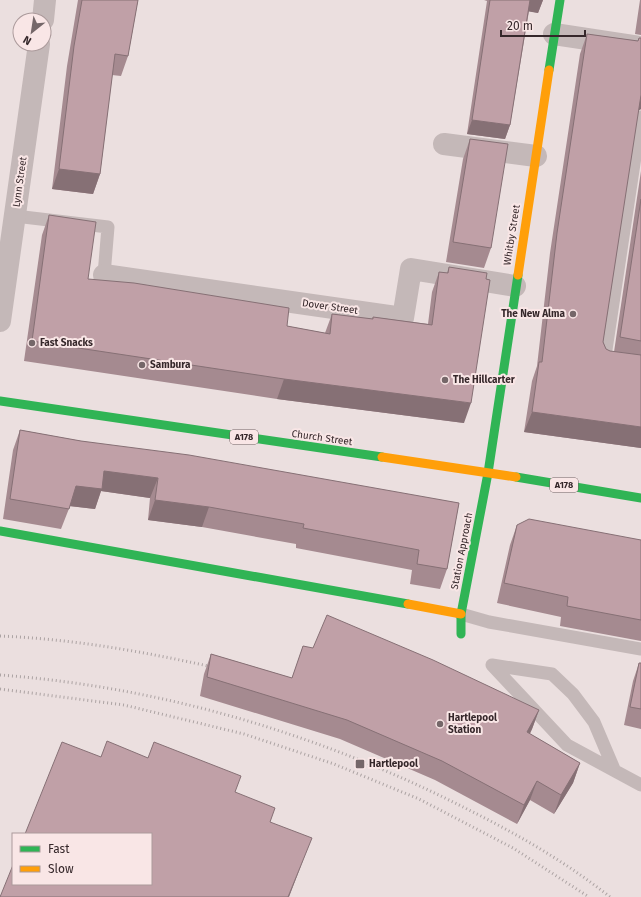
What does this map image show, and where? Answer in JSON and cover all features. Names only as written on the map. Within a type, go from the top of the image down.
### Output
[{"type":"street","points":[[44,12],[45,0]]},
{"type":"street","name":"Whitby Street","points":[[488,473],[515,286],[560,0]]},
{"type":"street","points":[[554,34],[641,46]]},
{"type":"street","name":"Lynn Street","points":[[0,321],[11,207],[38,52]]},
{"type":"street","points":[[444,144],[536,156]]},
{"type":"street","name":"Dover Street","points":[[104,275],[403,318],[411,269],[515,286]]},
{"type":"street","name":"Church Street","points":[[0,401],[488,473],[641,498]]},
{"type":"street","name":"Station Approach","points":[[461,634],[461,614],[488,473]]},
{"type":"street","points":[[0,531],[461,614]]},
{"type":"lane","points":[[641,117],[604,363],[641,369]]},
{"type":"lane","points":[[11,207],[108,227],[104,275]]},
{"type":"lane","points":[[461,614],[489,622],[641,649]]},
{"type":"lane","points":[[614,769],[594,722],[573,694],[552,674],[492,665],[567,745],[614,769],[641,785]]},
{"type":"building","points":[[82,0],[138,0],[128,56],[115,54],[100,174],[59,169],[74,46]]},
{"type":"building","points":[[490,0],[530,0],[510,125],[472,120]]},
{"type":"building","points":[[587,34],[638,41],[639,38],[641,38],[641,95],[603,342],[606,349],[610,351],[641,355],[641,427],[532,412],[539,362],[542,362],[557,233]]},
{"type":"building","points":[[470,139],[508,144],[491,248],[453,242]]},
{"type":"building","points":[[641,199],[641,341],[620,337]]},
{"type":"building","points":[[49,215],[96,222],[88,279],[134,283],[289,308],[287,326],[330,334],[332,314],[373,319],[373,317],[432,325],[439,272],[448,273],[449,267],[487,273],[486,279],[490,280],[471,403],[284,379],[32,341]]},
{"type":"building","points":[[20,430],[81,441],[189,455],[459,503],[447,569],[417,564],[419,550],[303,528],[304,524],[209,507],[155,500],[158,478],[104,471],[102,489],[76,486],[69,509],[10,499]]},
{"type":"building","points":[[529,519],[641,540],[641,620],[567,606],[568,597],[504,583],[517,525]]},
{"type":"building","name":"Hartlepool Station","points":[[327,615],[433,660],[539,710],[527,732],[580,763],[561,795],[537,781],[524,805],[442,761],[347,720],[207,677],[211,654],[292,678],[303,646],[313,648]]},
{"type":"building","points":[[639,663],[641,663],[641,709],[630,707]]},
{"type":"building","points":[[107,741],[148,758],[154,742],[241,776],[235,792],[275,808],[270,822],[312,838],[288,897],[0,897],[12,867],[12,885],[152,885],[152,833],[25,833],[62,742],[101,757]]},
{"type":"railway","points":[[0,636],[82,643],[217,668]]},
{"type":"railway","points":[[0,675],[61,681],[181,703],[298,737],[412,782],[467,809],[559,860],[610,897]]},
{"type":"railway","points":[[0,689],[124,705],[244,734],[334,764],[419,799],[513,848],[589,897]]},
{"type":"traffic: fast","points":[[549,70],[560,0]]},
{"type":"traffic: fast","points":[[461,634],[461,614],[488,473],[518,275]]},
{"type":"traffic: fast","points":[[0,401],[382,457]]},
{"type":"traffic: fast","points":[[516,477],[641,498]]},
{"type":"traffic: fast","points":[[0,531],[408,604]]},
{"type":"traffic: slow","points":[[518,275],[549,70]]},
{"type":"traffic: slow","points":[[382,457],[516,477]]},
{"type":"traffic: slow","points":[[408,604],[461,614]]},
{"type":"place","name":"The New Alma","points":[[573,314]]},
{"type":"place","name":"Fast Snacks","points":[[32,343]]},
{"type":"place","name":"Sambura","points":[[142,365]]},
{"type":"place","name":"The Hillcarter","points":[[445,380]]},
{"type":"place","name":"Hartlepool Station","points":[[440,724]]},
{"type":"place","name":"Hartlepool","points":[[360,764]]}]
